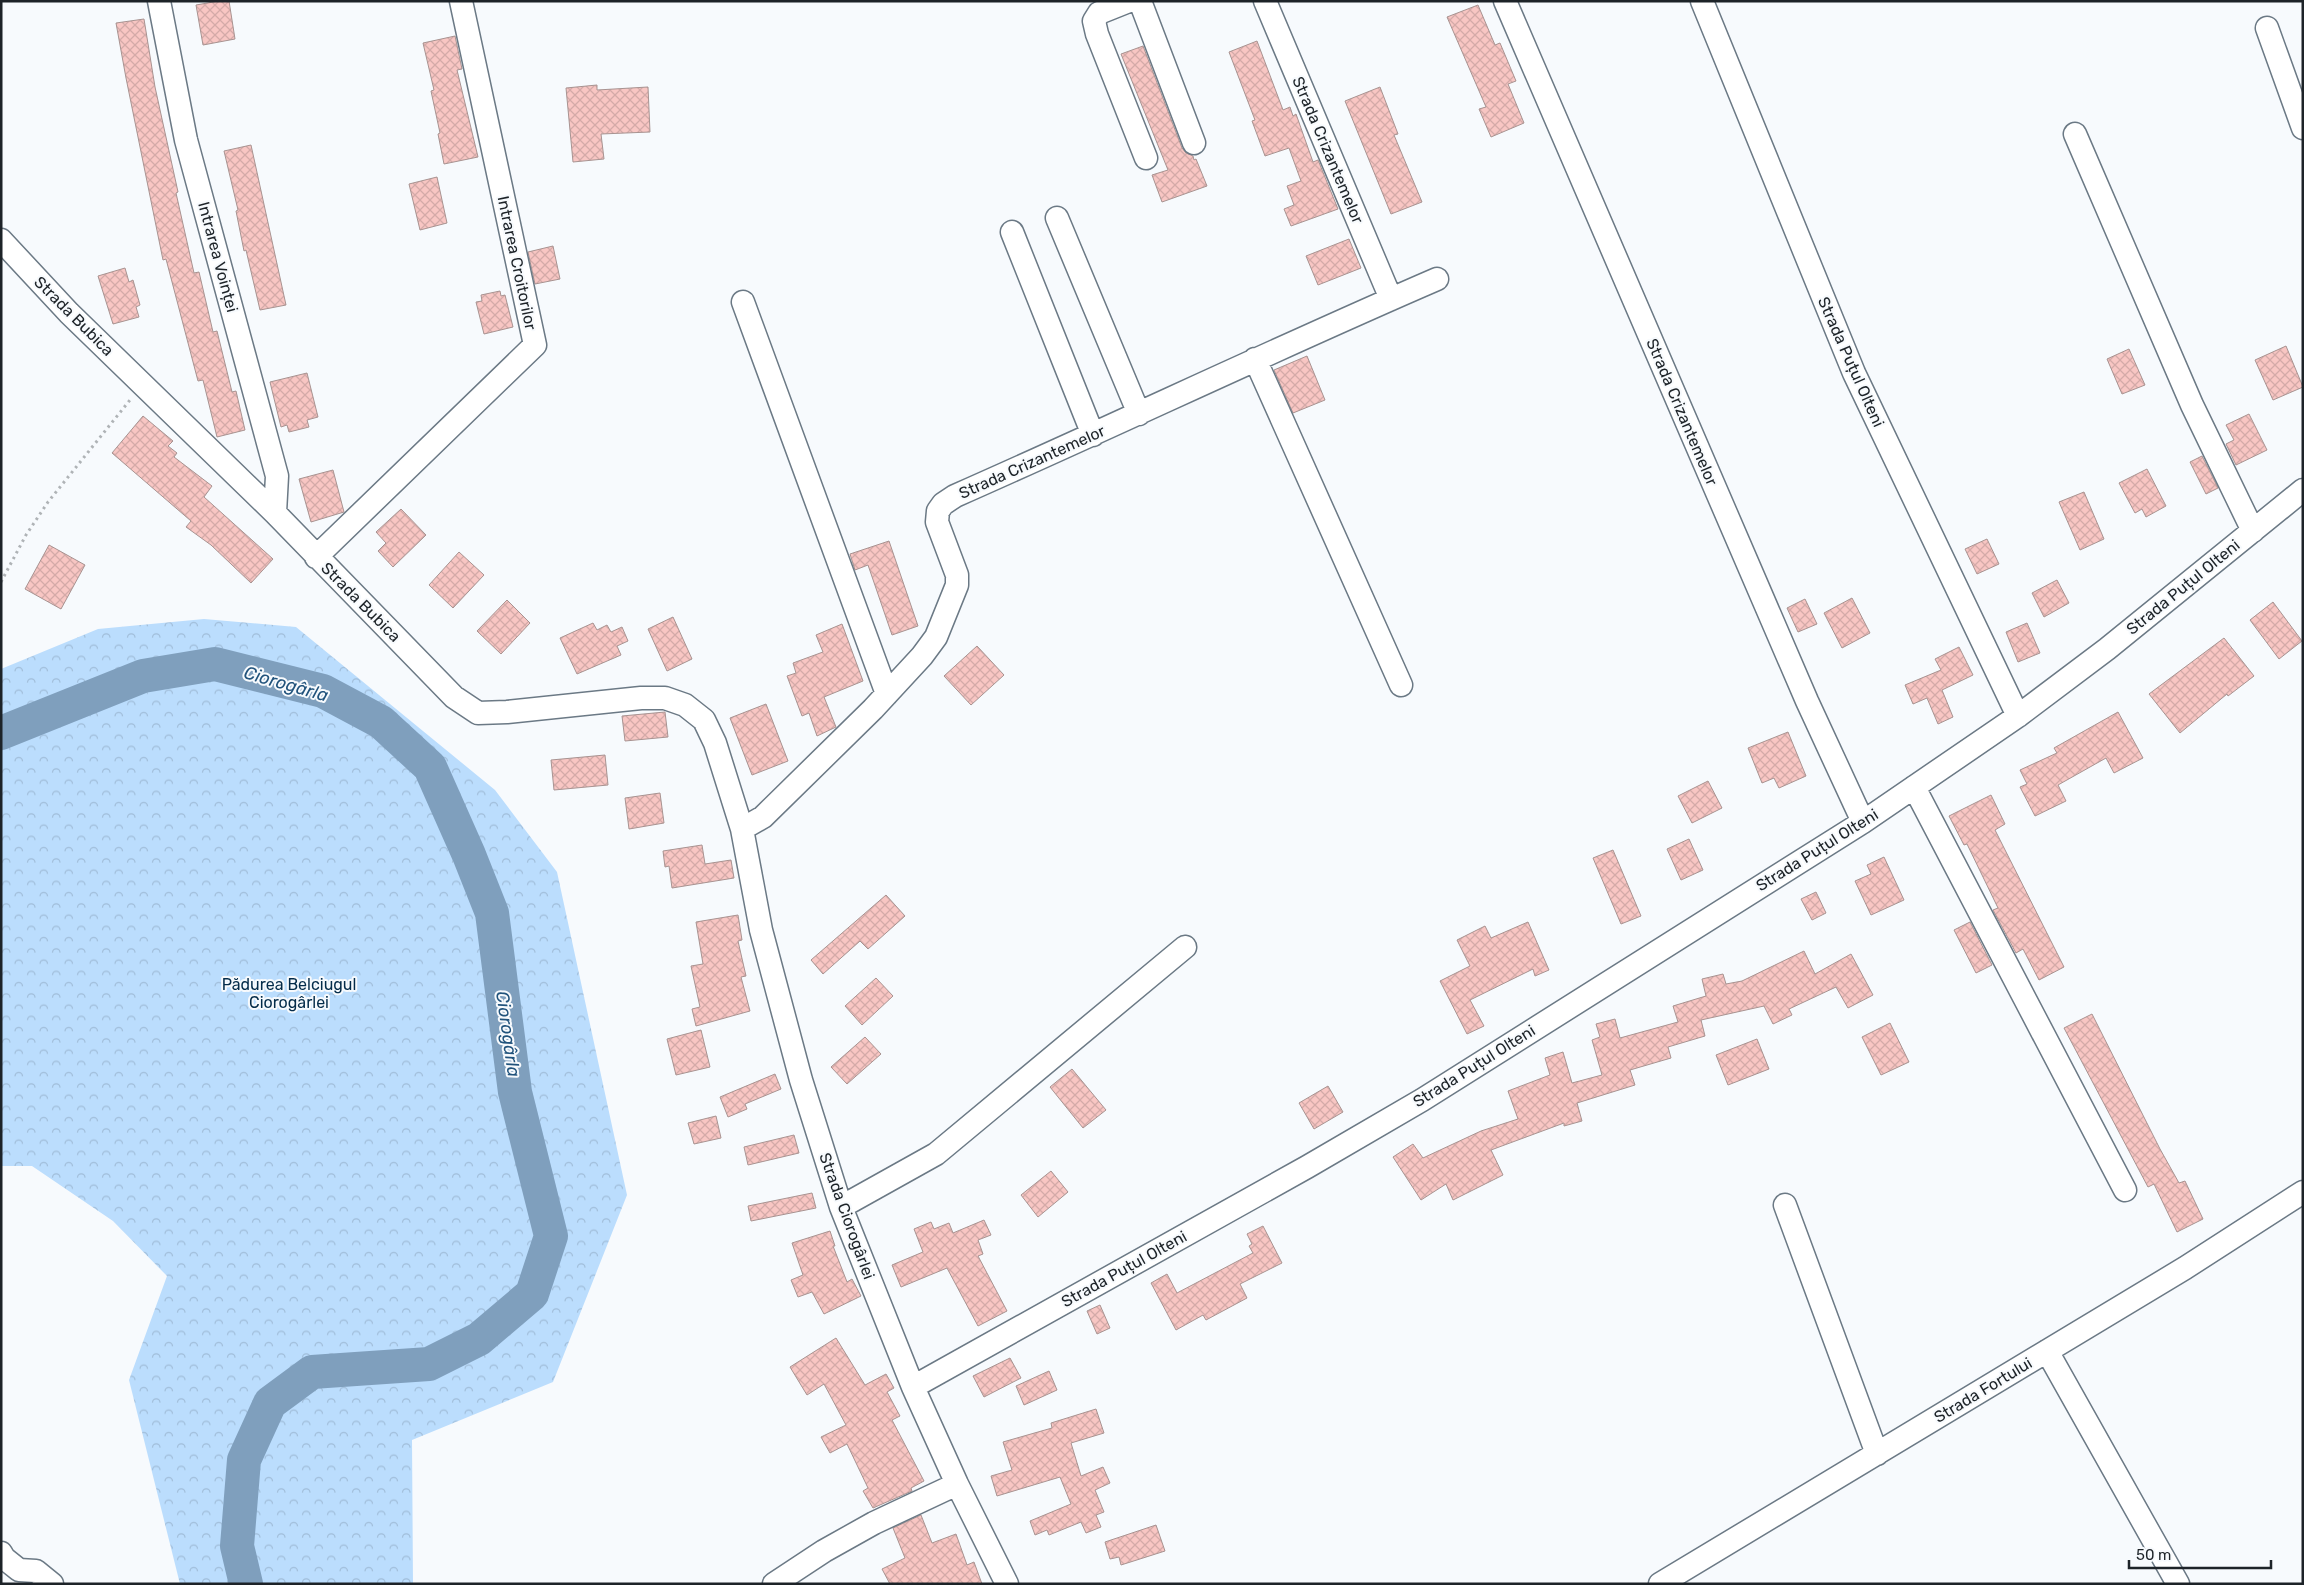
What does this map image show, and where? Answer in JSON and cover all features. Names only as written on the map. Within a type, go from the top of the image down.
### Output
[{"type":"street","name":"Intrarea Voinței","points":[[159,1],[186,140],[277,476],[275,513]]},
{"type":"street","name":"Intrarea Croitorilor","points":[[316,557],[535,345],[461,1]]},
{"type":"street","points":[[1129,1],[1098,13],[1094,21],[1146,158]]},
{"type":"street","points":[[1140,1],[1194,143]]},
{"type":"street","name":"Strada Crizantemelor","points":[[1265,1],[1391,299]]},
{"type":"street","name":"Strada Crizantemelor","points":[[1505,1],[1803,692],[1863,822]]},
{"type":"street","name":"Strada Puțul Olteni","points":[[1702,1],[1854,373],[2018,716]]},
{"type":"street","points":[[2267,28],[2303,128]]},
{"type":"street","name":"Strada Puțul Olteni","points":[[2075,134],[2192,405],[2253,530]]},
{"type":"street","points":[[1057,218],[1140,414]]},
{"type":"street","points":[[1012,232],[1093,435]]},
{"type":"street","name":"Strada Bubica","points":[[1,240],[69,313],[275,513],[454,697],[478,712],[507,712],[641,698],[666,698],[684,705],[704,720],[716,743],[742,829]]},
{"type":"street","name":"Strada Crizantemelor","points":[[742,829],[763,816],[887,694],[922,656],[936,637],[957,585],[957,575],[937,522],[938,511],[943,504],[955,496],[1140,414],[1255,359],[1438,279]]},
{"type":"street","points":[[743,302],[887,694]]},
{"type":"street","points":[[1255,359],[1401,685]]},
{"type":"street","name":"Strada Puțul Olteni","points":[[913,1387],[1307,1167],[1422,1100],[1863,822],[2018,716],[2106,649],[2302,491]]},
{"type":"street","points":[[1914,787],[2125,1190]]},
{"type":"street","name":"Strada Ciorogârlei","points":[[742,829],[761,930],[801,1080],[841,1207],[913,1387],[957,1484],[1007,1584]]},
{"type":"street","points":[[841,1207],[936,1154],[1185,947]]},
{"type":"street","name":"Strada Fortului","points":[[1660,1584],[2185,1268],[2303,1192]]},
{"type":"street","points":[[1785,1205],[1877,1454]]},
{"type":"street","points":[[2048,1351],[2178,1584]]},
{"type":"street","points":[[774,1584],[824,1551],[874,1523],[957,1484]]},
{"type":"street","points":[[1,1553],[4,1558],[19,1570],[36,1571],[52,1584]]},
{"type":"path","points":[[1,582],[26,535],[48,502],[142,384]]},
{"type":"green space","name":"Pădurea Belciugul Ciorogârlei","points":[[204,619],[296,627],[495,790],[557,872],[627,1195],[553,1382],[412,1440],[413,1584],[180,1584],[129,1380],[167,1276],[113,1221],[32,1166],[1,1166],[1,669],[98,629]]},
{"type":"building","points":[[229,1],[235,39],[203,45],[196,5]]},
{"type":"building","points":[[1478,5],[1495,45],[1500,43],[1516,81],[1508,84],[1524,123],[1491,137],[1479,109],[1486,107],[1447,17]]},
{"type":"building","points":[[144,19],[155,87],[194,273],[199,272],[213,332],[217,331],[232,392],[236,391],[245,430],[217,437],[203,380],[198,381],[166,259],[163,260],[116,23]]},
{"type":"building","points":[[455,36],[462,69],[457,70],[478,157],[444,164],[431,91],[434,90],[423,43]]},
{"type":"building","points":[[1257,41],[1283,110],[1290,107],[1293,116],[1296,114],[1313,162],[1318,160],[1338,209],[1291,226],[1284,209],[1294,205],[1287,186],[1301,181],[1289,148],[1265,156],[1252,121],[1255,120],[1229,52]]},
{"type":"building","points":[[1143,46],[1182,148],[1186,153],[1193,156],[1194,160],[1196,159],[1207,186],[1162,202],[1152,175],[1168,170],[1121,54]]},
{"type":"building","points":[[597,85],[597,90],[648,87],[650,132],[601,134],[604,159],[573,162],[566,88]]},
{"type":"building","points":[[1380,87],[1398,134],[1394,135],[1422,202],[1391,214],[1345,101]]},
{"type":"building","points":[[251,145],[286,305],[260,310],[246,250],[244,251],[236,211],[238,210],[224,151]]},
{"type":"building","points":[[437,177],[447,223],[420,230],[409,184]]},
{"type":"building","points":[[1349,239],[1361,268],[1318,285],[1306,256]]},
{"type":"building","points":[[553,246],[560,279],[535,284],[528,252]]},
{"type":"building","points":[[125,268],[129,282],[133,280],[140,305],[136,307],[139,317],[113,324],[98,276]]},
{"type":"building","points":[[500,291],[501,296],[505,295],[513,327],[484,334],[476,302],[482,301],[481,295]]},
{"type":"building","points":[[2286,346],[2303,387],[2273,400],[2255,360]]},
{"type":"building","points":[[2129,349],[2145,385],[2122,394],[2107,359]]},
{"type":"building","points":[[1307,356],[1325,400],[1293,413],[1274,370]]},
{"type":"building","points":[[307,373],[318,417],[307,420],[309,427],[289,432],[287,425],[281,427],[270,382]]},
{"type":"building","points":[[2249,414],[2267,450],[2236,465],[2226,444],[2234,440],[2226,425]]},
{"type":"building","points":[[143,416],[173,441],[168,446],[177,453],[174,457],[212,486],[204,497],[273,559],[251,583],[211,545],[186,527],[191,521],[112,453]]},
{"type":"building","points":[[2202,456],[2218,488],[2206,494],[2190,462]]},
{"type":"building","points":[[2147,469],[2166,506],[2146,517],[2142,509],[2135,513],[2119,483]]},
{"type":"building","points":[[333,470],[344,512],[311,522],[299,479]]},
{"type":"building","points":[[2084,492],[2104,539],[2080,550],[2059,502]]},
{"type":"building","points":[[401,509],[426,535],[393,567],[378,551],[386,543],[376,532]]},
{"type":"building","points":[[1987,539],[1999,564],[1977,574],[1965,549]]},
{"type":"building","points":[[889,541],[918,626],[892,635],[868,565],[855,570],[850,554]]},
{"type":"building","points":[[49,545],[85,565],[61,609],[25,589]]},
{"type":"building","points":[[459,552],[484,575],[453,608],[429,585]]},
{"type":"building","points":[[2057,580],[2069,603],[2044,617],[2032,593]]},
{"type":"building","points":[[1852,598],[1870,633],[1842,648],[1824,613]]},
{"type":"building","points":[[1805,599],[1817,624],[1798,632],[1787,608]]},
{"type":"building","points":[[507,600],[530,623],[501,654],[477,631]]},
{"type":"building","points":[[2273,602],[2302,641],[2279,659],[2250,620]]},
{"type":"building","points":[[673,617],[692,659],[667,671],[648,629]]},
{"type":"building","points":[[593,623],[597,630],[607,625],[611,632],[622,627],[628,641],[617,646],[621,655],[577,674],[560,638]]},
{"type":"building","points":[[2027,623],[2040,653],[2018,662],[2006,632]]},
{"type":"building","points":[[842,624],[863,681],[824,697],[836,727],[817,736],[809,713],[802,716],[787,676],[796,673],[793,663],[823,652],[816,635]]},
{"type":"building","points":[[2224,638],[2254,676],[2228,696],[2227,694],[2180,733],[2149,694]]},
{"type":"building","points":[[977,646],[1004,675],[971,705],[944,676]]},
{"type":"building","points":[[1959,647],[1973,675],[1942,690],[1953,717],[1938,724],[1927,698],[1913,704],[1905,685],[1941,670],[1935,659]]},
{"type":"building","points":[[766,704],[788,761],[752,775],[730,718]]},
{"type":"building","points":[[665,712],[668,737],[625,741],[622,716]]},
{"type":"building","points":[[2118,712],[2143,758],[2114,773],[2106,758],[2058,785],[2066,801],[2035,816],[2020,787],[2027,784],[2020,770],[2057,753],[2054,748]]},
{"type":"building","points":[[1788,732],[1806,776],[1779,788],[1774,778],[1762,783],[1748,748]]},
{"type":"building","points":[[605,755],[608,785],[554,790],[551,760]]},
{"type":"building","points":[[1708,781],[1722,808],[1692,823],[1678,796]]},
{"type":"building","points":[[660,793],[664,823],[629,829],[625,798]]},
{"type":"building","points":[[1991,795],[2005,824],[1995,830],[2064,967],[2039,980],[2023,949],[2016,953],[1993,910],[1998,908],[1967,844],[1964,845],[1949,816]]},
{"type":"building","points":[[1689,839],[1703,870],[1681,880],[1667,849]]},
{"type":"building","points":[[702,845],[705,864],[731,860],[734,878],[672,888],[669,866],[665,867],[663,851]]},
{"type":"building","points":[[1613,850],[1641,916],[1621,924],[1593,858]]},
{"type":"building","points":[[1884,857],[1904,900],[1871,915],[1855,881],[1871,874],[1867,865]]},
{"type":"building","points":[[1816,892],[1826,913],[1812,920],[1801,899]]},
{"type":"building","points":[[886,895],[905,916],[868,949],[860,941],[823,974],[811,960]]},
{"type":"building","points":[[738,915],[742,940],[738,941],[746,976],[741,977],[750,1011],[696,1026],[692,1009],[700,1007],[691,966],[703,964],[696,922]]},
{"type":"building","points":[[1528,922],[1549,970],[1535,976],[1533,969],[1470,1000],[1484,1026],[1467,1034],[1440,981],[1470,966],[1457,940],[1485,926],[1491,938]]},
{"type":"building","points":[[1970,922],[1992,965],[1976,973],[1954,930]]},
{"type":"building","points":[[1804,951],[1815,974],[1851,954],[1873,995],[1848,1008],[1836,987],[1789,1009],[1792,1015],[1773,1024],[1764,1006],[1701,1020],[1705,1036],[1668,1047],[1671,1058],[1630,1070],[1635,1085],[1577,1103],[1582,1121],[1564,1126],[1564,1123],[1491,1150],[1503,1175],[1453,1200],[1446,1184],[1421,1200],[1393,1157],[1413,1144],[1423,1158],[1481,1131],[1518,1119],[1508,1091],[1550,1075],[1545,1058],[1563,1052],[1572,1083],[1602,1075],[1592,1040],[1600,1037],[1596,1024],[1615,1019],[1620,1038],[1678,1022],[1673,1006],[1706,996],[1702,979],[1723,974],[1726,984],[1742,981]]},
{"type":"building","points":[[876,978],[893,996],[862,1025],[845,1006]]},
{"type":"building","points":[[2092,1014],[2160,1149],[2179,1183],[2185,1181],[2203,1219],[2177,1232],[2154,1184],[2148,1187],[2064,1028]]},
{"type":"building","points":[[1890,1023],[1909,1062],[1881,1075],[1862,1037]]},
{"type":"building","points":[[701,1030],[710,1067],[676,1075],[667,1039]]},
{"type":"building","points":[[865,1037],[881,1054],[847,1084],[831,1067]]},
{"type":"building","points":[[1757,1039],[1769,1069],[1728,1085],[1716,1055]]},
{"type":"building","points":[[1072,1069],[1106,1110],[1083,1128],[1050,1087]]},
{"type":"building","points":[[775,1074],[781,1089],[745,1104],[747,1109],[728,1117],[720,1097]]},
{"type":"building","points":[[1328,1086],[1343,1112],[1314,1129],[1299,1103]]},
{"type":"building","points":[[716,1116],[721,1138],[694,1144],[688,1123]]},
{"type":"building","points":[[794,1135],[799,1153],[748,1165],[744,1147]]},
{"type":"building","points":[[1051,1171],[1068,1192],[1038,1217],[1021,1195]]},
{"type":"building","points":[[812,1193],[816,1208],[751,1221],[748,1206]]},
{"type":"building","points":[[984,1220],[991,1235],[978,1240],[983,1254],[978,1256],[1007,1311],[978,1326],[947,1268],[901,1287],[892,1265],[923,1252],[914,1229],[931,1222],[934,1229],[949,1223],[953,1233]]},
{"type":"building","points":[[1263,1226],[1282,1263],[1240,1284],[1247,1298],[1206,1320],[1203,1315],[1176,1330],[1151,1283],[1167,1274],[1177,1293],[1253,1253],[1249,1246],[1252,1244],[1247,1234]]},
{"type":"building","points":[[830,1231],[835,1246],[833,1246],[847,1282],[852,1279],[861,1296],[824,1314],[812,1292],[798,1297],[791,1280],[803,1275],[792,1243]]},
{"type":"building","points":[[1100,1305],[1110,1328],[1097,1334],[1087,1311]]},
{"type":"building","points":[[836,1338],[865,1385],[886,1374],[894,1388],[887,1392],[900,1416],[892,1420],[924,1481],[911,1488],[912,1491],[873,1508],[863,1491],[868,1488],[847,1444],[830,1453],[821,1437],[846,1425],[824,1384],[807,1395],[790,1367]]},
{"type":"building","points":[[1010,1358],[1021,1378],[984,1397],[973,1376]]},
{"type":"building","points":[[1049,1371],[1057,1390],[1024,1405],[1016,1386]]},
{"type":"building","points":[[1096,1409],[1104,1433],[1071,1443],[1081,1476],[1103,1467],[1110,1483],[1095,1490],[1104,1512],[1096,1515],[1101,1527],[1086,1533],[1081,1522],[1049,1535],[1047,1530],[1035,1535],[1030,1521],[1071,1504],[1060,1477],[997,1496],[991,1476],[1012,1470],[1003,1442],[1052,1428],[1051,1423]]},
{"type":"building","points":[[921,1515],[932,1543],[956,1534],[967,1565],[974,1562],[982,1584],[890,1584],[882,1569],[905,1558],[893,1528]]},
{"type":"building","points":[[1156,1525],[1165,1551],[1121,1565],[1119,1557],[1110,1559],[1105,1542]]},
{"type":"waterway","name":"Ciorogârla","points":[[1,733],[143,676],[215,664],[323,691],[381,722],[430,767],[469,855],[492,913],[515,1092],[551,1236],[532,1294],[479,1339],[429,1364],[312,1372],[270,1403],[244,1460],[237,1546],[246,1584]]}]
